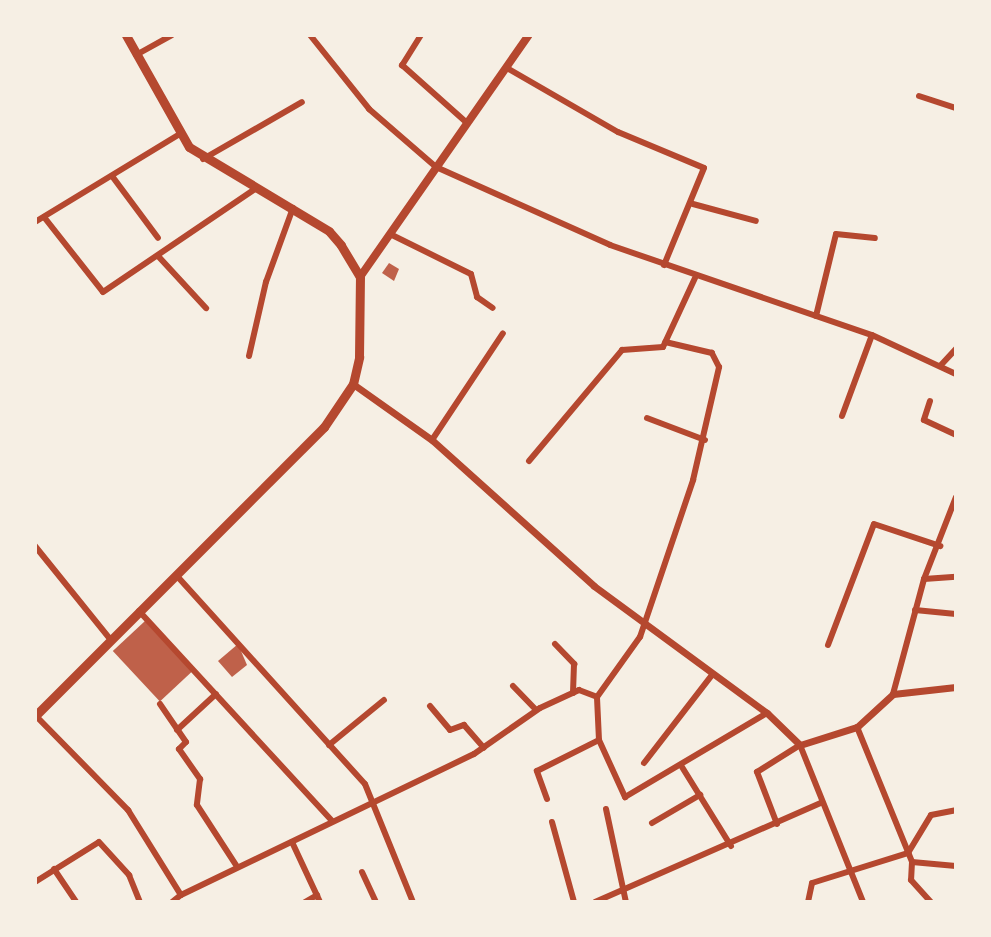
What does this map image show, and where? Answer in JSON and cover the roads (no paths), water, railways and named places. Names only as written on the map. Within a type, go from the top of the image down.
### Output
[{"type":"main road","points":[[126,35],[178,135],[202,160],[293,208],[329,231],[360,277]]},
{"type":"main road","points":[[35,716],[324,427],[353,384],[360,277],[392,235],[466,122],[529,35]]},
{"type":"street","points":[[136,55],[172,35]]},
{"type":"street","points":[[310,35],[369,109],[436,167],[695,278],[872,335],[956,374]]},
{"type":"street","points":[[421,35],[402,65],[466,122]]},
{"type":"street","points":[[507,68],[618,132],[704,168],[692,204],[664,265]]},
{"type":"street","points":[[919,96],[956,108]]},
{"type":"street","points":[[202,160],[302,103]]},
{"type":"street","points":[[35,222],[178,135]]},
{"type":"street","points":[[112,176],[158,238]]},
{"type":"street","points":[[44,217],[100,291],[158,256],[255,189]]},
{"type":"street","points":[[692,204],[756,221]]},
{"type":"street","points":[[249,356],[265,282],[293,208]]},
{"type":"street","points":[[816,316],[836,234],[875,238]]},
{"type":"street","points":[[392,235],[471,274],[477,297],[493,308]]},
{"type":"street","points":[[158,256],[206,308]]},
{"type":"street","points":[[529,461],[622,351],[659,349],[665,342],[695,278]]},
{"type":"street","points":[[432,440],[503,333]]},
{"type":"street","points":[[842,416],[872,335]]},
{"type":"street","points":[[665,342],[719,359],[705,440],[634,647],[597,697],[599,740],[625,797],[682,767],[767,713]]},
{"type":"street","points":[[941,365],[956,349]]},
{"type":"street","points":[[353,384],[432,440],[528,530],[641,622],[767,713],[800,745],[821,803],[863,902]]},
{"type":"street","points":[[930,401],[925,420],[956,435]]},
{"type":"street","points":[[647,418],[705,440]]},
{"type":"street","points":[[777,824],[757,772],[800,745],[857,727],[893,694],[924,579],[940,546],[956,496]]},
{"type":"street","points":[[828,645],[874,524],[940,546]]},
{"type":"street","points":[[35,546],[110,639]]},
{"type":"street","points":[[177,576],[374,799],[409,901]]},
{"type":"street","points":[[924,579],[956,577]]},
{"type":"street","points":[[915,610],[956,614]]},
{"type":"street","points":[[139,611],[331,820]]},
{"type":"street","points":[[555,644],[574,664],[573,693]]},
{"type":"street","points":[[644,763],[712,675]]},
{"type":"street","points":[[513,686],[536,710]]},
{"type":"street","points":[[893,694],[956,687]]},
{"type":"street","points":[[172,902],[236,865],[292,842],[331,820],[484,748],[536,710],[584,689],[597,697]]},
{"type":"street","points":[[177,730],[216,694]]},
{"type":"street","points":[[329,745],[384,700]]},
{"type":"street","points":[[160,704],[186,743],[179,749],[200,779],[197,805],[236,865]]},
{"type":"street","points":[[430,706],[450,730],[464,725],[484,748]]},
{"type":"street","points":[[35,716],[128,810],[181,895]]},
{"type":"street","points":[[857,727],[912,862],[915,888],[930,902]]},
{"type":"street","points":[[547,799],[538,769],[599,740]]},
{"type":"street","points":[[682,767],[731,846]]},
{"type":"street","points":[[652,823],[700,795]]},
{"type":"street","points":[[596,902],[731,846],[821,803]]},
{"type":"street","points":[[606,809],[626,902]]},
{"type":"street","points":[[808,902],[812,883],[849,869],[908,853],[931,815],[956,810]]},
{"type":"street","points":[[552,822],[574,902]]},
{"type":"street","points":[[35,882],[99,842],[130,875],[140,902]]},
{"type":"street","points":[[292,842],[318,898],[305,902]]},
{"type":"street","points":[[912,862],[956,866]]},
{"type":"street","points":[[54,869],[76,902]]},
{"type":"street","points":[[362,872],[376,902]]}]
